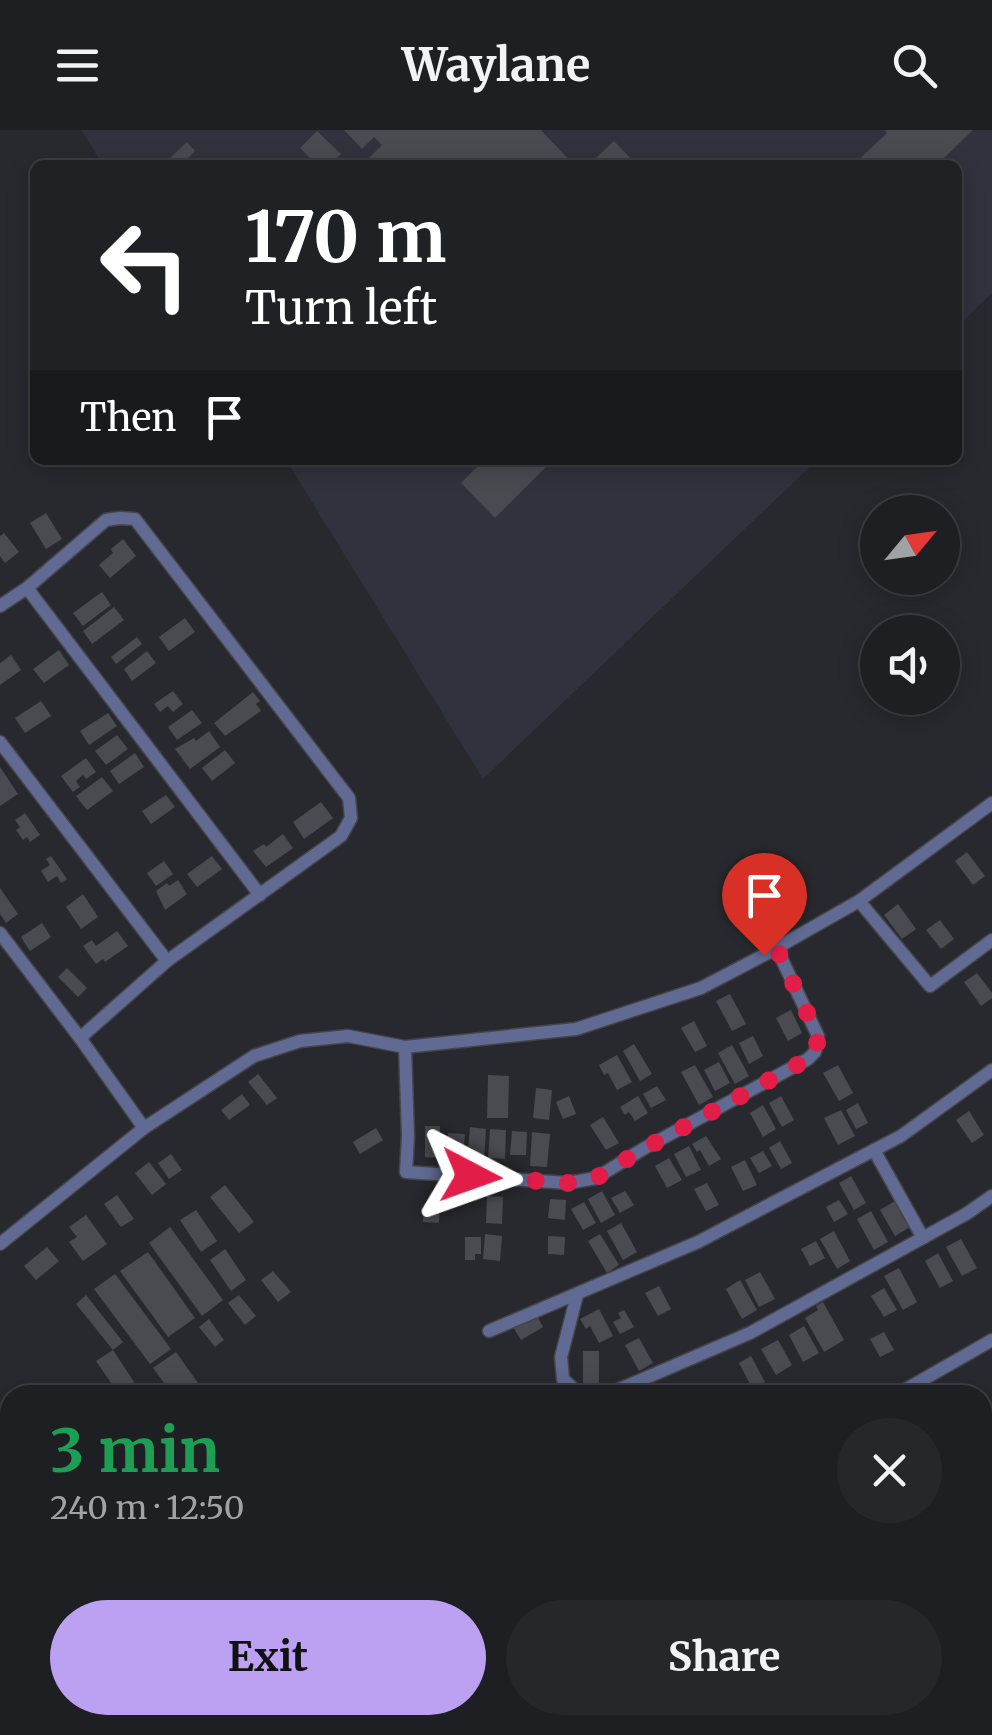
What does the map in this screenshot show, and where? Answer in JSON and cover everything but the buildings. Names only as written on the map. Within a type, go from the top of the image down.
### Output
[{"type":"street","points":[[0,606],[27,588],[106,520],[134,519],[348,798],[351,818],[341,836],[167,961],[80,1038]]},
{"type":"street","points":[[27,588],[260,895]]},
{"type":"street","points":[[1,745],[167,961]]},
{"type":"street","points":[[0,1244],[144,1128],[254,1056],[300,1041],[348,1036],[405,1047],[576,1029],[700,988],[859,901],[992,803]]},
{"type":"street","points":[[859,901],[930,986],[992,940]]},
{"type":"street","points":[[0,933],[144,1128]]},
{"type":"street","points":[[405,1047],[406,1172],[568,1183],[596,1178],[816,1052],[818,1036],[776,947]]},
{"type":"street","points":[[488,1331],[698,1242],[901,1136],[992,1070]]},
{"type":"street","points":[[874,1150],[923,1238]]},
{"type":"street","points":[[630,1385],[750,1334],[992,1196]]},
{"type":"street","points":[[569,1385],[563,1380],[560,1356],[577,1295]]},
{"type":"street","points":[[913,1385],[992,1340]]},
{"type":"street","points":[[565,1735],[628,1735]]},
{"type":"shaded area","points":[[81,130],[992,130],[992,293],[962,322],[962,160],[100,160]]},
{"type":"shaded area","points":[[289,465],[812,465],[483,779]]},
{"type":"route","points":[[471,1176],[568,1183],[596,1178],[808,1059],[816,1052],[818,1036],[776,947],[764,955]]}]
